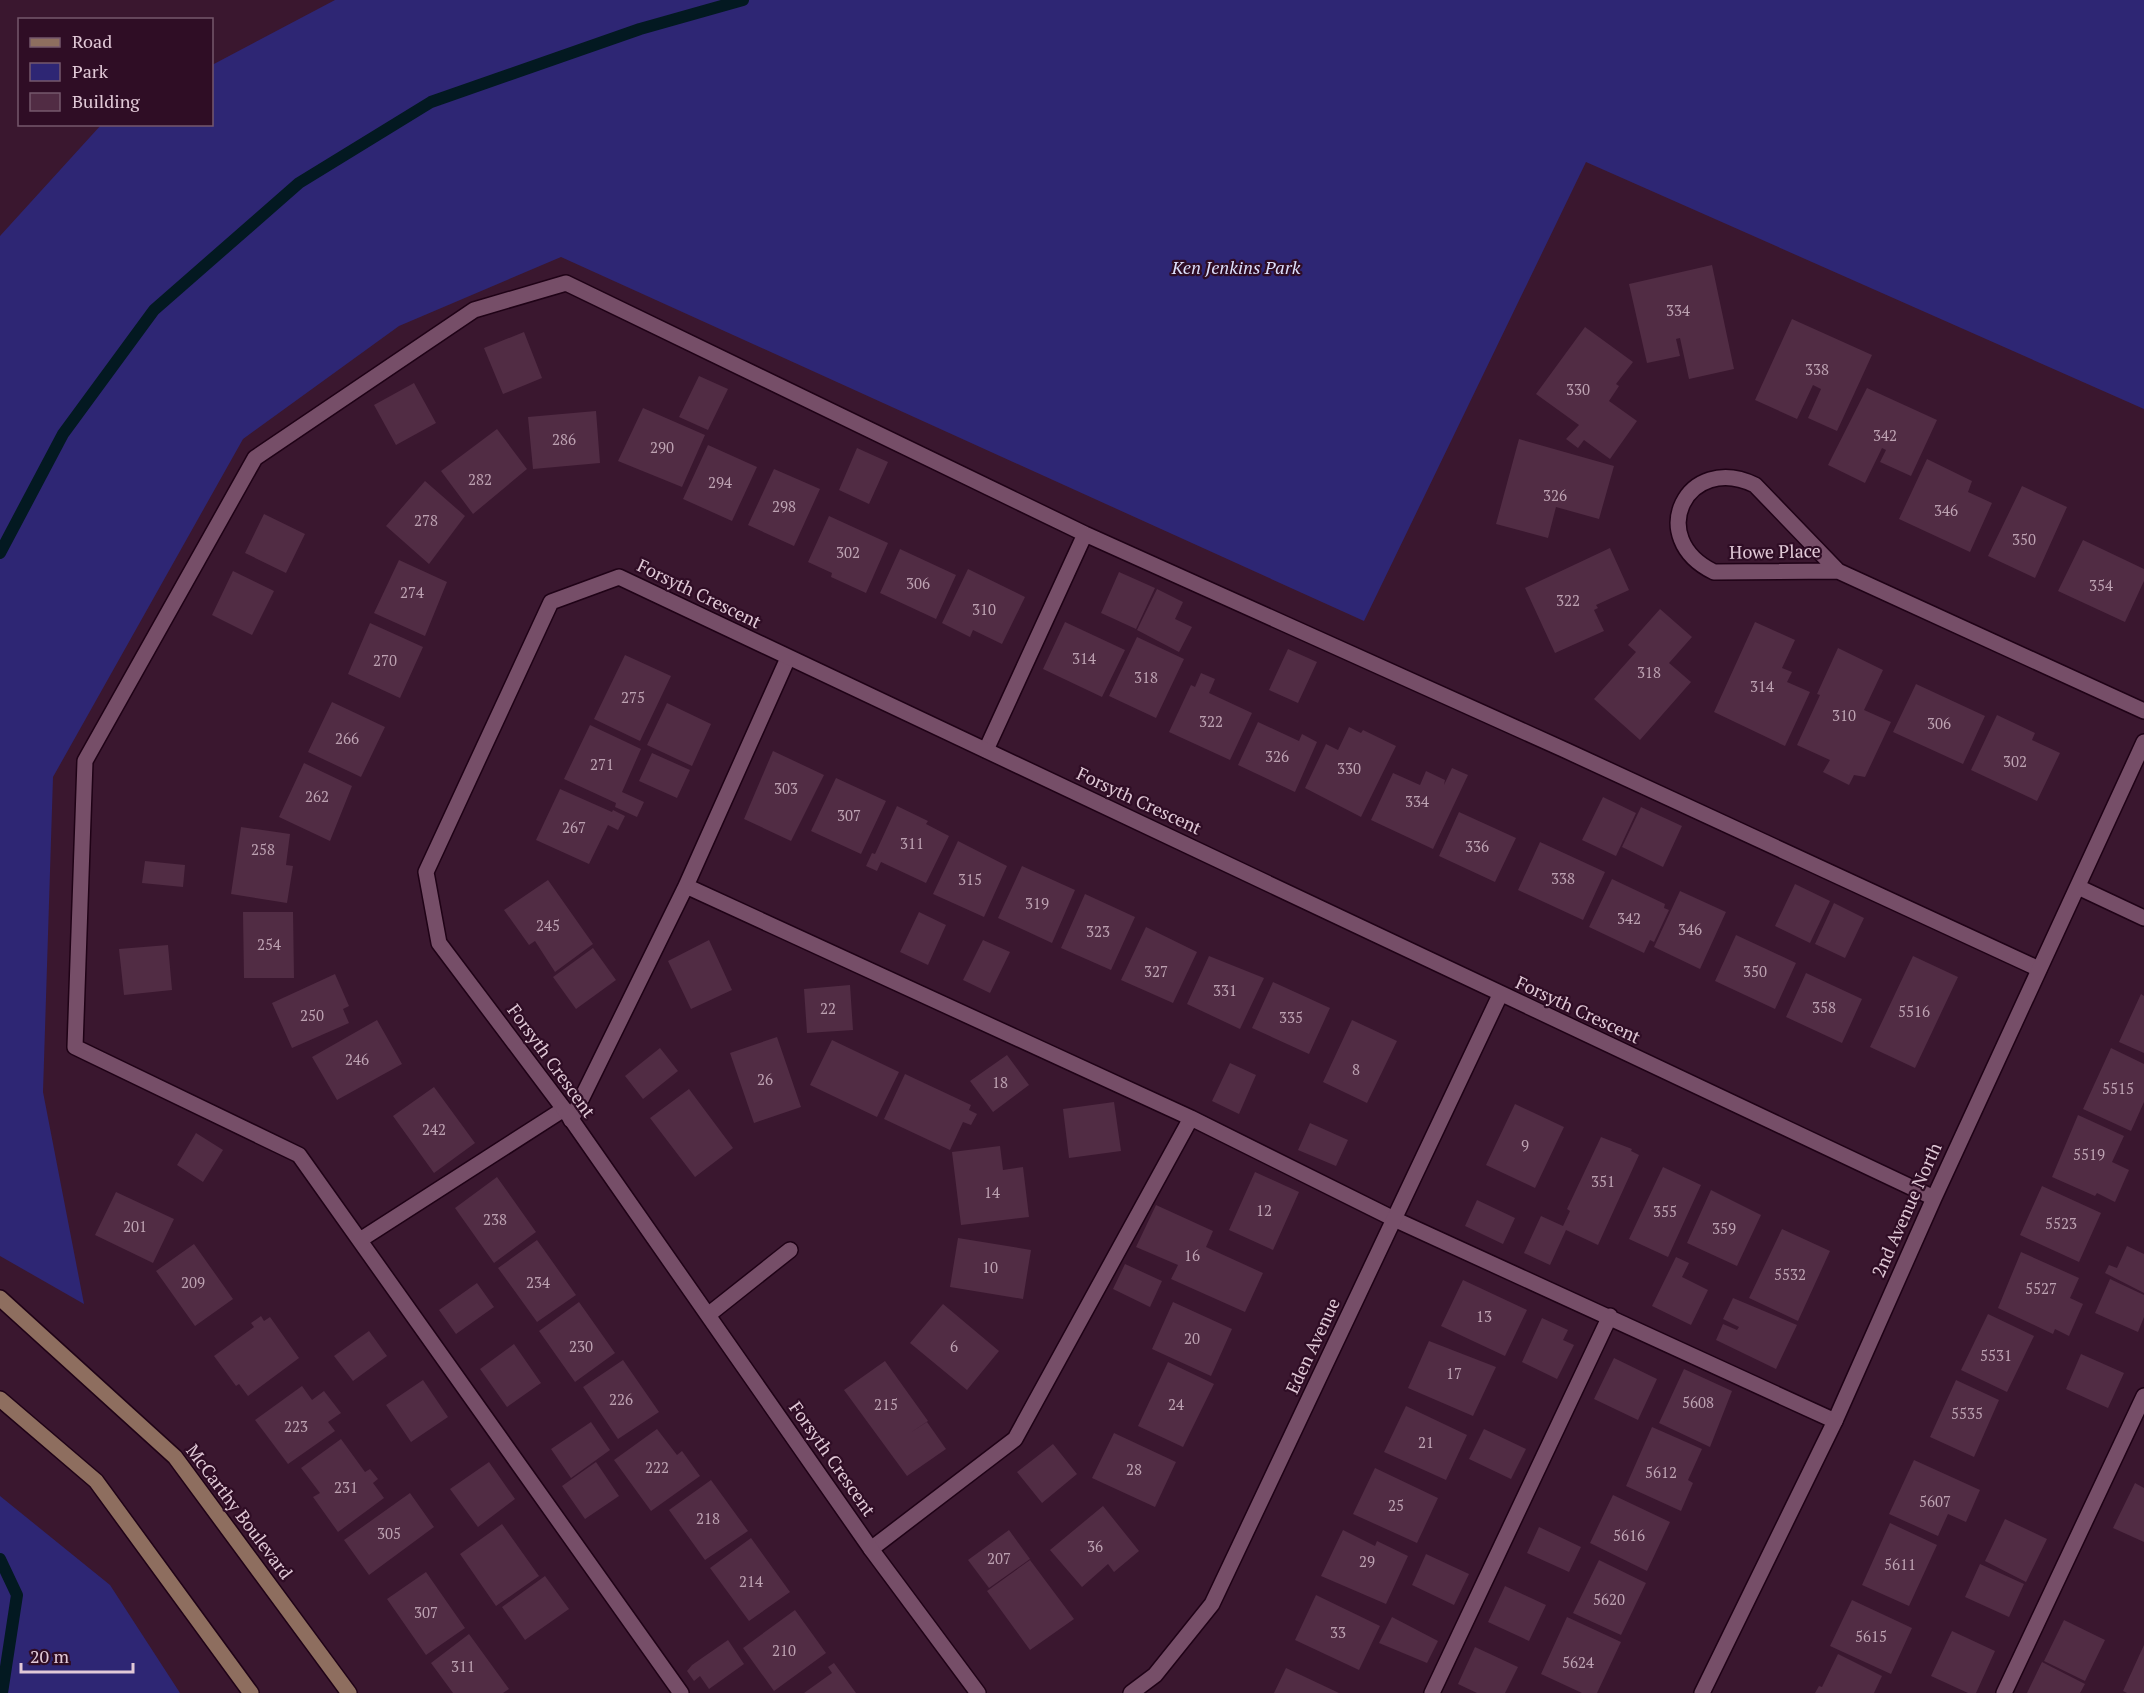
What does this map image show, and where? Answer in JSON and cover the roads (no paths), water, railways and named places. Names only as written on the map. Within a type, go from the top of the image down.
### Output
[{"type":"main road","name":"McCarthy Boulevard","points":[[0,1298],[175,1457],[348,1693]]},
{"type":"main road","points":[[0,1399],[96,1481],[251,1693]]},
{"type":"street","points":[[681,1693],[299,1155],[75,1047],[85,761],[255,458],[474,310],[566,283],[1085,534],[1565,750],[2039,969]]},
{"type":"street","name":"Howe Place","points":[[1838,571],[1713,572],[1698,565],[1686,553],[1679,537],[1678,520],[1682,504],[1692,490],[1706,480],[1722,476],[1740,478],[1755,485],[1838,571],[2144,711]]},
{"type":"street","points":[[986,750],[1085,534]]},
{"type":"street","name":"Forsyth Crescent","points":[[978,1693],[871,1549],[568,1115],[439,943],[426,872],[551,602],[619,577],[1934,1198]]},
{"type":"street","points":[[360,1240],[568,1115],[686,886],[788,658]]},
{"type":"street","name":"2nd Avenue North","points":[[1702,1693],[1835,1421],[1934,1198],[2144,742]]},
{"type":"street","points":[[686,886],[1191,1118],[1394,1219],[1835,1421]]},
{"type":"street","points":[[2078,886],[2144,918]]},
{"type":"street","name":"Eden Avenue","points":[[1131,1693],[1155,1675],[1212,1604],[1500,995]]},
{"type":"street","points":[[871,1549],[1015,1439],[1191,1118]]},
{"type":"street","points":[[708,1315],[790,1250]]},
{"type":"street","points":[[1432,1693],[1610,1316]]},
{"type":"street","points":[[2004,1693],[2144,1396]]},
{"type":"waterway","points":[[0,553],[63,434],[154,310],[299,183],[431,102],[640,29],[743,0]]},
{"type":"waterway","points":[[0,1559],[17,1595],[2,1693]]},
{"type":"park label","name":"Ken Jenkins Park","points":[[1236,268]]}]
